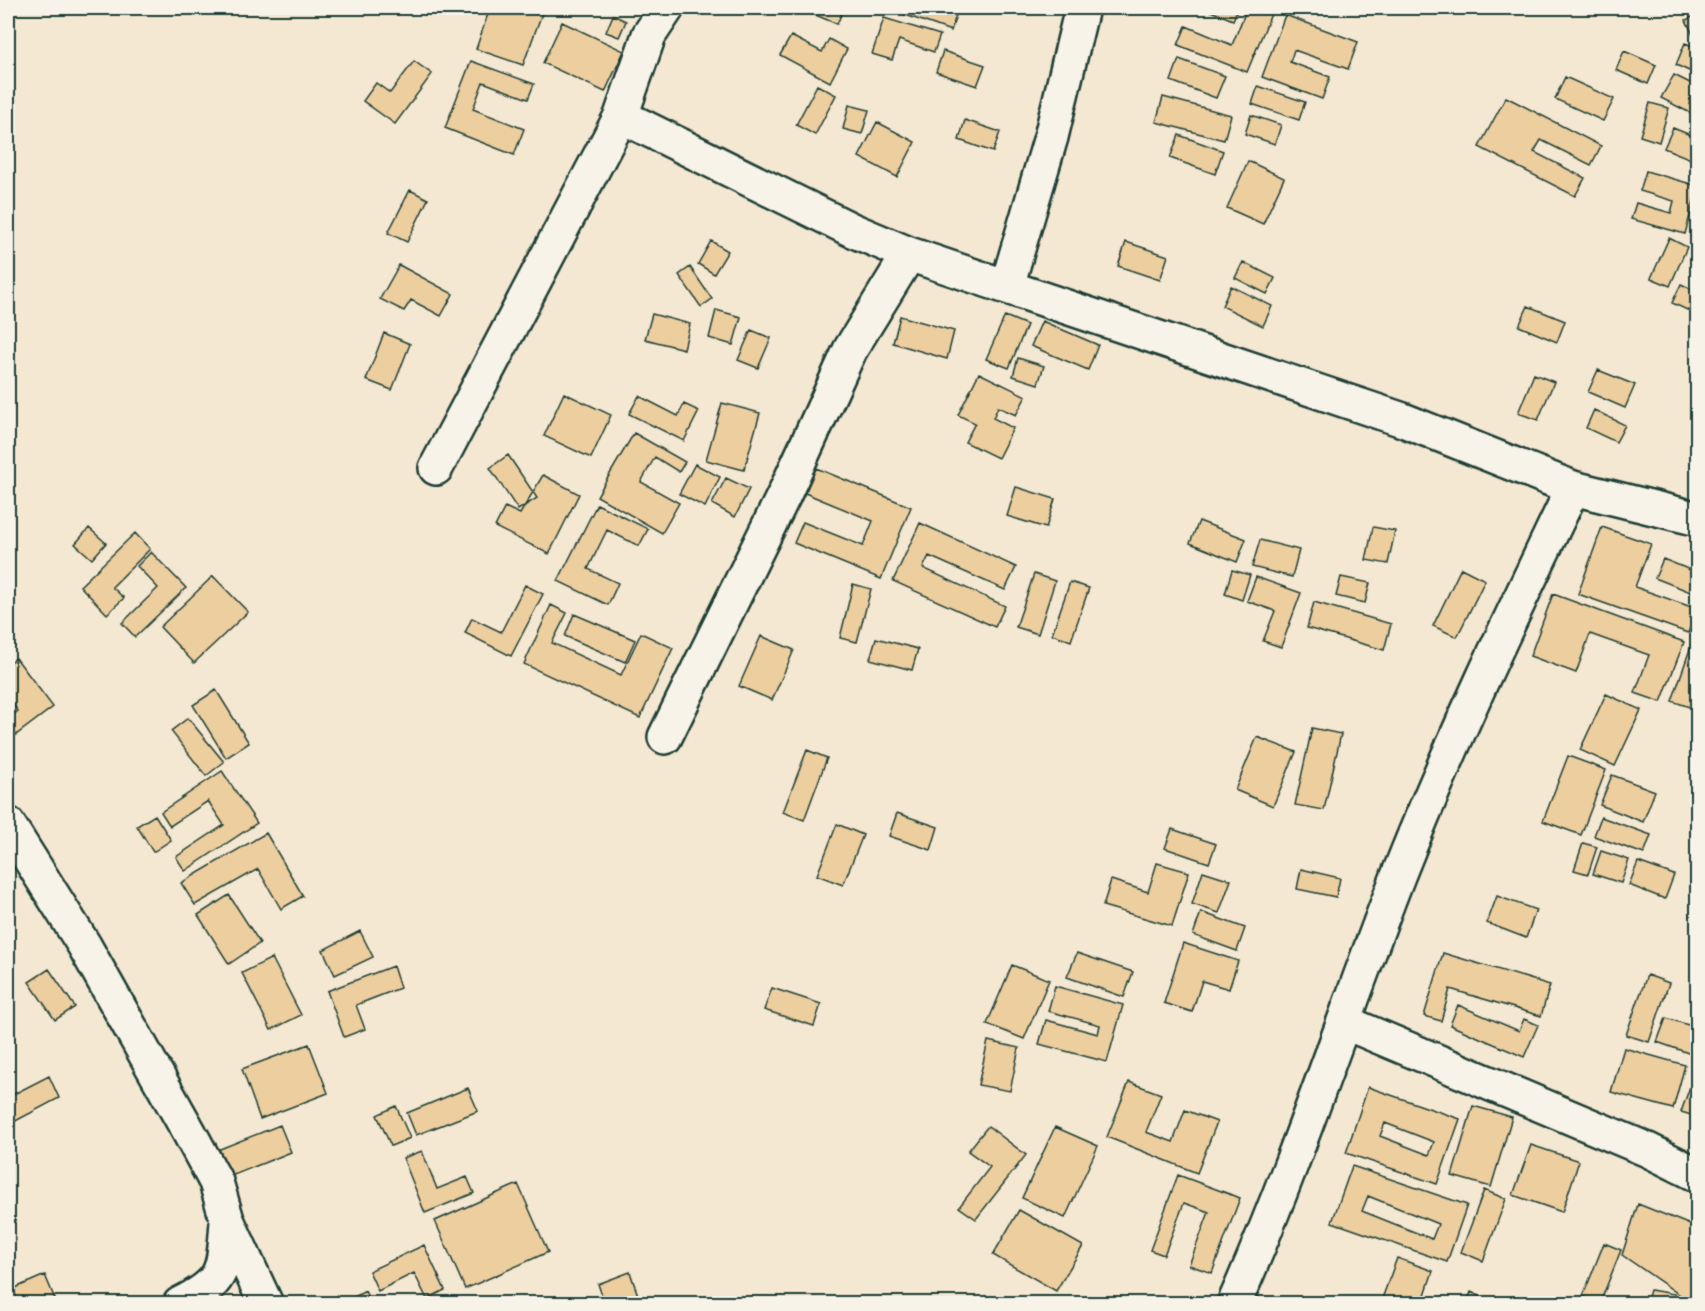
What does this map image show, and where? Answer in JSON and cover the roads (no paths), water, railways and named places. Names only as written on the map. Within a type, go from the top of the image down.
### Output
[{"type":"street","points":[[436,468],[562,222],[621,116],[649,35],[667,8]]},
{"type":"street","points":[[1007,286],[1051,136],[1083,8]]},
{"type":"street","points":[[621,116],[852,231],[909,254],[1403,420],[1573,488],[1698,519]]},
{"type":"street","points":[[665,737],[783,497],[850,350],[909,254]]},
{"type":"street","points":[[1234,1304],[1261,1243],[1398,876],[1458,735],[1573,488]]},
{"type":"street","points":[[8,824],[84,945],[216,1182],[227,1220],[266,1304]]},
{"type":"street","points":[[1344,1022],[1648,1150],[1698,1175]]},
{"type":"street","points":[[180,1304],[209,1288],[216,1279],[223,1265],[227,1220]]}]
